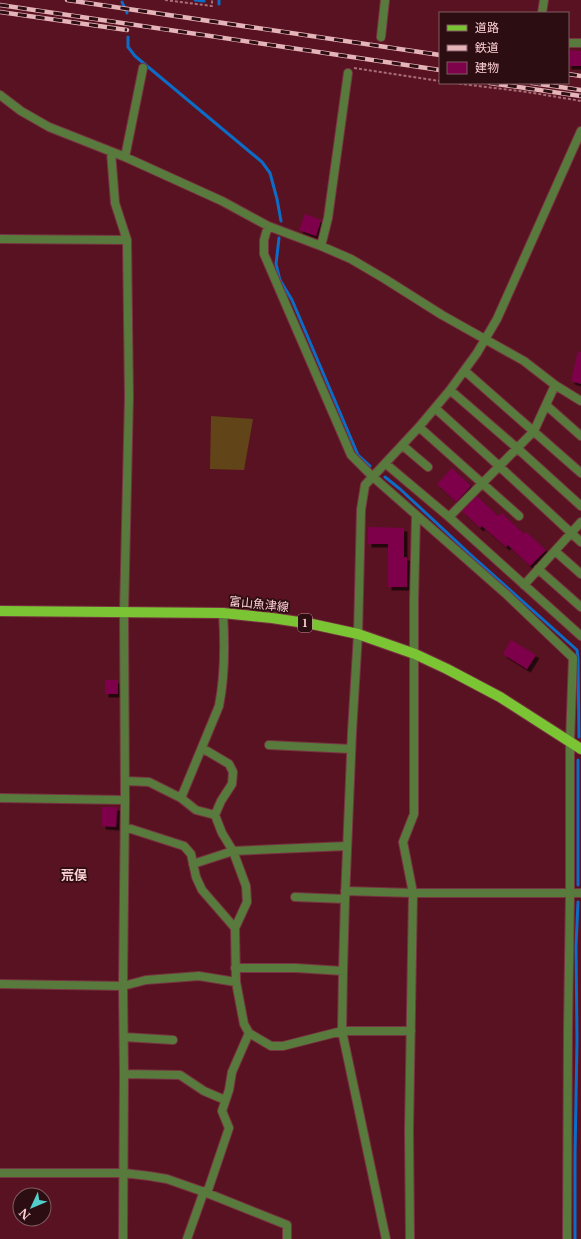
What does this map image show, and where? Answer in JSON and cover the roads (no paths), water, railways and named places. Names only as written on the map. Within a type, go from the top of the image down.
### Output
[{"type":"main road","name":"富山魚津線","points":[[0,611],[223,613],[312,624],[358,634],[415,654],[448,669],[500,697],[581,749]]},
{"type":"street","points":[[381,37],[385,0]]},
{"type":"street","points":[[539,12],[544,0]]},
{"type":"street","points":[[569,43],[581,43]]},
{"type":"street","points":[[126,157],[143,68]]},
{"type":"street","points":[[321,246],[328,218],[349,70]]},
{"type":"street","points":[[0,95],[21,111],[49,127],[126,157],[222,201],[268,226],[351,259],[386,279],[442,315],[524,361],[555,385],[581,401]]},
{"type":"street","points":[[386,1239],[342,1031],[345,895],[351,749],[358,634],[360,510],[365,485],[372,476],[386,464],[450,390],[477,354],[486,339],[497,319],[581,131]]},
{"type":"street","points":[[111,152],[115,203],[127,240],[129,398],[124,612],[125,826],[123,986],[123,1239]]},
{"type":"street","points":[[268,226],[264,240],[264,254],[286,301],[350,455],[506,594],[573,658],[570,742],[567,1239]]},
{"type":"street","points":[[0,239],[127,240]]},
{"type":"street","points":[[464,371],[581,472]]},
{"type":"street","points":[[449,517],[534,431],[555,385]]},
{"type":"street","points":[[450,390],[581,506]]},
{"type":"street","points":[[546,405],[581,436]]},
{"type":"street","points":[[435,408],[500,466],[581,542]]},
{"type":"street","points":[[419,427],[519,516]]},
{"type":"street","points":[[402,445],[428,467]]},
{"type":"street","points":[[386,464],[449,517],[581,636]]},
{"type":"street","points":[[410,1239],[409,1131],[413,893],[403,842],[414,814],[416,515]]},
{"type":"street","points":[[524,585],[581,522]]},
{"type":"street","points":[[555,551],[581,574]]},
{"type":"street","points":[[538,569],[581,607]]},
{"type":"street","points":[[181,798],[219,706],[222,693],[224,640],[223,613]]},
{"type":"street","points":[[269,745],[351,749]]},
{"type":"street","points":[[202,748],[229,764],[233,772],[232,784],[221,801],[215,815],[222,833],[233,851],[246,886],[247,902],[235,928],[235,968],[236,982],[244,1024],[249,1033],[271,1046],[283,1046],[342,1031],[411,1031]]},
{"type":"street","points":[[125,781],[149,782],[181,798],[196,810],[215,815]]},
{"type":"street","points":[[0,798],[125,800]]},
{"type":"street","points":[[125,826],[184,846],[191,854],[196,877],[202,890],[235,928]]},
{"type":"street","points":[[193,864],[233,851],[347,846]]},
{"type":"street","points":[[295,897],[413,893],[581,893]]},
{"type":"street","points":[[235,968],[296,968],[343,971]]},
{"type":"street","points":[[0,984],[123,986],[146,980],[199,976],[236,982]]},
{"type":"street","points":[[187,1239],[229,1128],[222,1111],[232,1072],[249,1033]]},
{"type":"street","points":[[124,1037],[173,1040]]},
{"type":"street","points":[[124,1074],[180,1075],[204,1091],[225,1100]]},
{"type":"street","points":[[0,1173],[124,1174],[167,1179],[205,1192],[287,1225],[287,1239]]},
{"type":"waterway","points":[[195,0],[204,1]]},
{"type":"waterway","points":[[122,2],[127,13]]},
{"type":"waterway","points":[[128,37],[128,47],[135,56],[262,162],[270,173],[281,221]]},
{"type":"waterway","points":[[279,238],[276,264],[280,280],[292,300],[358,455],[370,466]]},
{"type":"waterway","points":[[385,477],[577,650],[579,737]]},
{"type":"waterway","points":[[578,760],[578,885]]},
{"type":"waterway","points":[[575,1239],[577,1040],[576,946],[578,902]]},
{"type":"railway","points":[[67,0],[439,55]]},
{"type":"railway","points":[[0,5],[439,70]]},
{"type":"railway","points":[[0,12],[127,30]]},
{"type":"railway","points":[[569,74],[581,76]]},
{"type":"railway","points":[[497,84],[581,96]]},
{"type":"railway","points":[[539,84],[581,90]]},
{"type":"district","name":"荒俣","points":[[74,875]]}]
